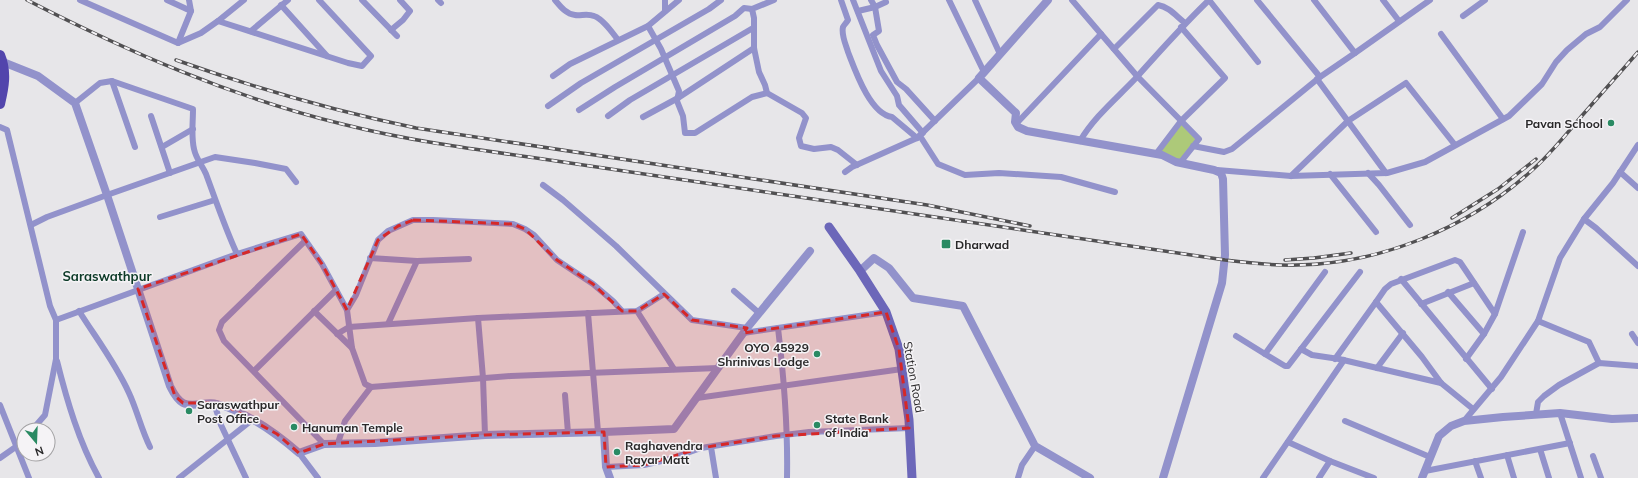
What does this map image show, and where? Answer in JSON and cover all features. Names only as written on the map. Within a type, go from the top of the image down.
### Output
[{"type":"main road","points":[[0,104],[2,88],[5,82],[1,59]]},
{"type":"main road","name":"Station Road","points":[[829,227],[860,271],[886,312],[899,349],[909,428],[912,478]]},
{"type":"street","points":[[80,0],[178,43],[201,33],[244,0]]},
{"type":"street","points":[[167,0],[191,11]]},
{"type":"street","points":[[178,43],[191,11],[189,0]]},
{"type":"street","points":[[251,31],[288,0]]},
{"type":"street","points":[[218,21],[362,66],[371,56],[318,0]]},
{"type":"street","points":[[362,0],[397,36]]},
{"type":"street","points":[[391,30],[403,20],[410,11],[400,0]]},
{"type":"street","points":[[555,0],[566,12],[575,15],[586,14],[595,16],[618,40]]},
{"type":"street","points":[[665,0],[665,10]]},
{"type":"street","points":[[553,76],[570,64],[648,26],[665,10],[680,0]]},
{"type":"street","points":[[548,106],[581,83],[709,9],[721,0]]},
{"type":"street","points":[[579,110],[664,57],[735,16],[744,8],[752,9],[774,0]]},
{"type":"street","points":[[841,0],[848,20],[843,27],[843,36],[858,80],[876,107],[888,116],[892,116],[920,136]]},
{"type":"street","points":[[853,0],[881,71],[897,96],[899,105],[938,164],[965,175],[999,173],[1060,177],[1115,192]]},
{"type":"street","points":[[871,0],[879,31],[873,35],[890,69],[897,82],[906,89],[935,121]]},
{"type":"street","points":[[949,0],[982,75],[1016,113],[1016,124],[1018,127],[1027,131],[1162,155],[1180,163],[1214,170],[1291,176],[1386,173],[1425,162],[1509,116],[1542,84],[1556,62],[1567,50],[1586,34],[1600,27],[1627,0]]},
{"type":"street","points":[[975,0],[1000,54]]},
{"type":"street","points":[[845,172],[920,136],[982,75],[1048,0]]},
{"type":"street","points":[[1072,0],[1137,76],[1199,139],[1180,163]]},
{"type":"street","points":[[1080,141],[1088,127],[1183,25],[1209,0],[1258,62]]},
{"type":"street","points":[[1257,0],[1318,78],[1386,173]]},
{"type":"street","points":[[1314,0],[1355,53]]},
{"type":"street","points":[[1383,0],[1399,21]]},
{"type":"street","points":[[1193,146],[1224,152],[1232,149],[1318,78],[1430,0]]},
{"type":"street","points":[[1463,16],[1481,1]]},
{"type":"street","points":[[858,11],[886,2]]},
{"type":"street","points":[[281,5],[327,56]]},
{"type":"street","points":[[1114,49],[1158,5],[1167,7],[1225,78],[1180,121],[1156,154]]},
{"type":"street","points":[[752,9],[754,18],[754,48],[758,72],[765,85],[767,93]]},
{"type":"street","points":[[648,26],[673,75],[679,91],[678,98],[683,116],[685,133],[695,133],[752,96],[767,93],[802,113],[806,118],[799,138],[801,146],[814,149],[831,148],[838,150],[857,165]]},
{"type":"street","points":[[608,116],[630,100],[753,28]]},
{"type":"street","points":[[1016,124],[1101,34]]},
{"type":"street","points":[[1441,34],[1503,119]]},
{"type":"street","points":[[643,117],[678,98],[754,48]]},
{"type":"street","points":[[1,59],[38,76],[74,103],[107,194],[170,386],[175,396],[184,403],[214,403],[230,408],[277,434],[299,453],[316,477]]},
{"type":"street","points":[[74,103],[100,83],[112,81],[193,109],[193,145],[198,162],[205,172],[225,227],[237,254]]},
{"type":"street","points":[[112,81],[135,147]]},
{"type":"street","points":[[1291,176],[1348,121],[1406,83],[1455,145]]},
{"type":"street","points":[[151,116],[170,174]]},
{"type":"street","points":[[0,127],[7,130],[50,306],[56,320],[56,359],[45,415],[39,422]]},
{"type":"street","points":[[162,147],[193,129]]},
{"type":"street","points":[[1464,422],[1510,366],[1538,321],[1560,258],[1584,219],[1620,172],[1638,145]]},
{"type":"street","points":[[31,225],[107,194],[170,174],[198,162],[215,157],[286,169],[296,182]]},
{"type":"street","points":[[1163,478],[1222,283],[1225,256],[1223,179],[1221,173],[1214,170]]},
{"type":"street","points":[[1620,172],[1638,188]]},
{"type":"street","points":[[1368,173],[1410,225]]},
{"type":"street","points":[[1330,174],[1376,232]]},
{"type":"street","points":[[543,185],[563,200],[616,246],[692,320],[745,330],[778,328],[886,312]]},
{"type":"street","points":[[160,217],[216,200]]},
{"type":"street","points":[[1584,219],[1638,266]]},
{"type":"street","points":[[347,310],[356,295],[378,240],[388,231],[413,220],[513,224],[525,229],[534,235],[557,260],[593,284],[622,311]]},
{"type":"street","points":[[1466,359],[1484,334],[1495,314],[1523,232]]},
{"type":"street","points":[[56,320],[237,254],[301,234],[322,264],[347,310],[352,348],[365,384],[371,387],[483,378],[593,372],[718,368]]},
{"type":"street","points":[[305,241],[273,270],[222,322],[219,330],[224,341],[324,444]]},
{"type":"street","points":[[299,453],[324,444],[485,435],[674,429],[745,330],[810,251]]},
{"type":"street","points":[[370,258],[417,260],[469,259]]},
{"type":"street","points":[[860,271],[874,258],[889,268],[913,298],[963,306],[1035,446],[1090,478]]},
{"type":"street","points":[[388,324],[417,260]]},
{"type":"street","points":[[1335,359],[1385,289],[1401,279],[1455,260],[1460,262],[1495,314]]},
{"type":"street","points":[[1265,354],[1325,272]]},
{"type":"street","points":[[1236,336],[1287,367],[1360,272]]},
{"type":"street","points":[[1401,279],[1492,389]]},
{"type":"street","points":[[1421,304],[1448,292],[1474,283]]},
{"type":"street","points":[[254,371],[336,290]]},
{"type":"street","points":[[734,291],[759,313]]},
{"type":"street","points":[[1448,292],[1484,334]]},
{"type":"street","points":[[337,334],[349,327],[388,324],[478,318],[637,311],[664,294]]},
{"type":"street","points":[[1376,302],[1403,333],[1441,383],[1474,409]]},
{"type":"street","points":[[79,311],[120,375],[129,393],[144,436],[150,447]]},
{"type":"street","points":[[314,311],[352,348]]},
{"type":"street","points":[[637,311],[674,369]]},
{"type":"street","points":[[588,313],[593,372],[606,467],[610,478]]},
{"type":"street","points":[[478,318],[483,378],[485,435]]},
{"type":"street","points":[[1538,321],[1589,342],[1599,363]]},
{"type":"street","points":[[778,328],[785,386],[788,435],[788,478]]},
{"type":"street","points":[[1377,368],[1403,333]]},
{"type":"street","points":[[1632,334],[1638,343]]},
{"type":"street","points":[[1301,349],[1312,355],[1344,360],[1441,383]]},
{"type":"street","points":[[56,359],[67,402],[82,442],[99,478]]},
{"type":"street","points":[[1263,478],[1344,360]]},
{"type":"street","points":[[1536,414],[1538,402],[1544,396],[1559,385],[1599,363],[1638,366]]},
{"type":"street","points":[[697,398],[902,369]]},
{"type":"street","points":[[338,444],[345,421],[371,387]]},
{"type":"street","points":[[565,395],[568,433]]},
{"type":"street","points":[[214,403],[221,426],[246,478]]},
{"type":"street","points":[[0,404],[16,444]]},
{"type":"street","points":[[1560,413],[1581,478]]},
{"type":"street","points":[[1423,474],[1439,436],[1450,426],[1464,422],[1536,414],[1560,413],[1612,419],[1638,418]]},
{"type":"street","points":[[179,478],[252,420]]},
{"type":"street","points":[[1345,421],[1430,457]]},
{"type":"street","points":[[606,467],[644,465],[711,447],[788,435],[850,430],[909,428]]},
{"type":"street","points":[[1288,442],[1330,461],[1374,478]]},
{"type":"street","points":[[1423,474],[1475,461],[1570,443]]},
{"type":"street","points":[[1018,478],[1022,465],[1035,446]]},
{"type":"street","points":[[0,458],[16,447]]},
{"type":"street","points":[[711,447],[716,478]]},
{"type":"street","points":[[1540,449],[1549,478]]},
{"type":"street","points":[[1507,455],[1514,478]]},
{"type":"street","points":[[1593,456],[1601,478]]},
{"type":"street","points":[[1319,478],[1330,461]]},
{"type":"street","points":[[1475,461],[1481,478]]},
{"type":"street","points":[[23,462],[29,478]]},
{"type":"highlighted area","points":[[413,220],[433,220],[513,224],[525,229],[557,260],[593,284],[622,311],[637,311],[664,294],[692,320],[747,328],[743,333],[886,312],[899,349],[909,428],[776,436],[701,448],[644,465],[606,467],[604,432],[485,435],[324,444],[299,453],[277,434],[230,408],[214,403],[183,403],[175,396],[138,289],[301,234],[322,264],[347,310],[378,240],[398,226]]},
{"type":"green space","points":[[1181,121],[1199,139],[1180,163],[1156,154]]},
{"type":"railway","points":[[27,0],[103,38],[221,87],[301,113],[366,130],[463,148],[1225,260],[1279,265],[1328,263],[1360,258],[1391,250],[1450,226],[1478,210],[1505,193],[1543,160],[1638,52]]},
{"type":"railway","points":[[176,60],[295,98],[416,128],[927,205],[1030,226]]},
{"type":"railway","points":[[1452,218],[1498,189],[1536,159]]},
{"type":"railway","points":[[1285,260],[1351,253]]},
{"type":"place","name":"Pavan School","points":[[1611,123]]},
{"type":"place","name":"Dharwad","points":[[946,244]]},
{"type":"place","name":"OYO 45929 Shrinivas Lodge","points":[[817,354]]},
{"type":"place","name":"Saraswathpur Post Office","points":[[189,411]]},
{"type":"place","name":"State Bank of India","points":[[817,425]]},
{"type":"place","name":"Hanuman Temple","points":[[294,427]]},
{"type":"place","name":"Raghavendra Rayar Matt","points":[[617,452]]},
{"type":"district","name":"Saraswathpur","points":[[107,276]]}]
